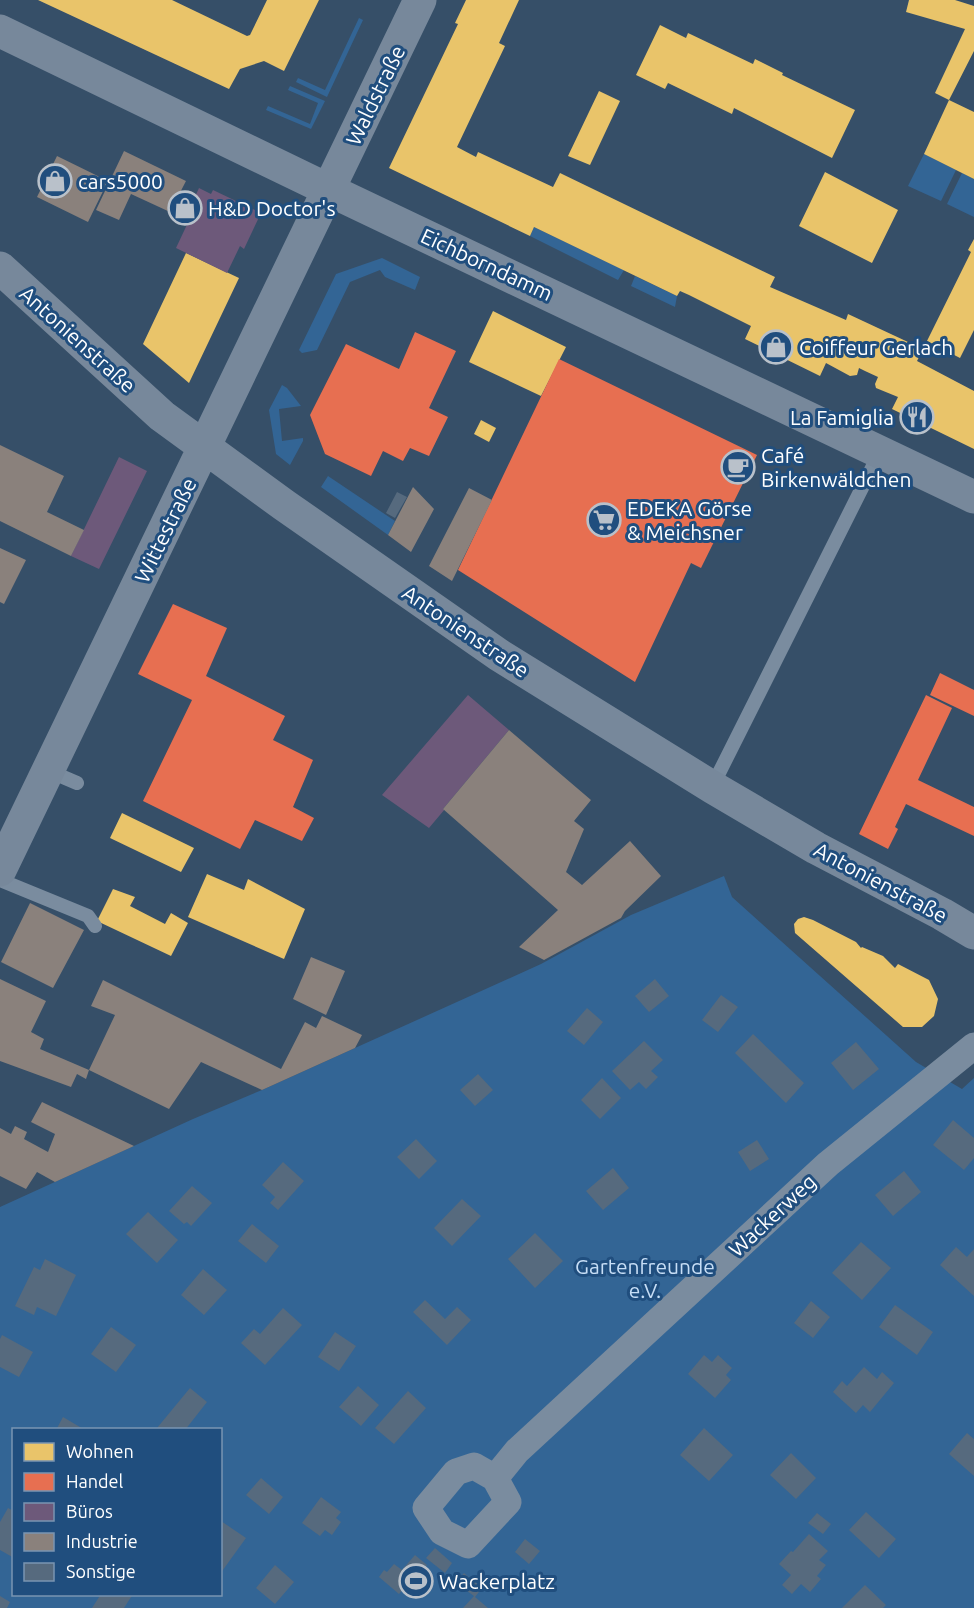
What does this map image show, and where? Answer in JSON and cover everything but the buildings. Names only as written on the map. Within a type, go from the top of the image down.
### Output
[{"type":"main road","name":"Waldstraße","points":[[329,190],[420,0]]},
{"type":"main road","name":"Eichborndamm","points":[[0,31],[974,497]]},
{"type":"main road","name":"Wittestraße","points":[[0,870],[63,777],[205,447],[329,190]]},
{"type":"main road","name":"Antonienstraße","points":[[0,268],[162,416],[284,505],[499,655],[712,788],[816,848],[974,933]]},
{"type":"street","name":"Wackerweg","points":[[495,1478],[517,1451],[828,1164],[964,1054]]},
{"type":"lane","points":[[712,788],[880,452]]},
{"type":"lane","points":[[0,880],[88,916],[95,926]]},
{"type":"green space","points":[[359,18],[363,20],[327,97],[296,82],[298,78],[325,90]]},
{"type":"green space","points":[[290,86],[325,101],[311,129],[266,110],[268,106],[310,124],[318,103],[288,90]]},
{"type":"green space","points":[[924,154],[956,170],[941,201],[908,186]]},
{"type":"green space","points":[[962,173],[974,179],[974,217],[947,204]]},
{"type":"green space","points":[[534,227],[624,270],[618,280],[530,236]]},
{"type":"green space","points":[[382,258],[420,277],[415,290],[385,277],[380,270],[350,282],[317,350],[302,353],[299,350],[336,274]]},
{"type":"green space","points":[[635,276],[677,296],[675,307],[631,286]]},
{"type":"green space","points":[[282,385],[301,406],[279,409],[282,441],[303,438],[290,465],[276,454],[269,410]]},
{"type":"green space","points":[[328,476],[395,521],[388,535],[321,487]]},
{"type":"green space","name":"Gartenfreunde e.V.","points":[[724,876],[732,897],[916,1062],[962,1089],[974,1078],[974,1608],[0,1608],[0,1207],[541,964],[631,915]]},
{"type":"place","name":"cars5000","points":[[55,181]]},
{"type":"place","name":"H&D Doctor's","points":[[185,208]]},
{"type":"place","name":"Coiffeur Gerlach","points":[[776,347]]},
{"type":"place","name":"La Famiglia","points":[[917,417]]},
{"type":"place","name":"Café Birkenwäldchen","points":[[738,467]]},
{"type":"place","name":"EDEKA Görse & Meichsner","points":[[604,520]]},
{"type":"place","name":"Wackerplatz","points":[[416,1581]]}]
